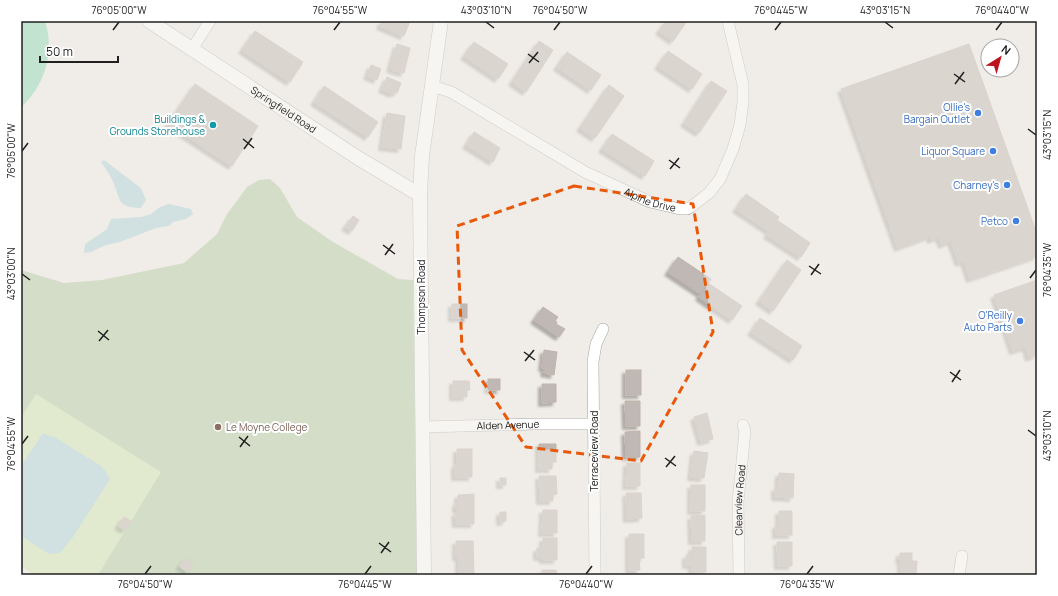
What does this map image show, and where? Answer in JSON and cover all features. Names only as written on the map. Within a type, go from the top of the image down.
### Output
[{"type":"street","name":"Springfield Road","points":[[149,21],[358,158],[420,195]]},
{"type":"street","points":[[192,49],[210,21]]},
{"type":"street","name":"Thompson Road","points":[[424,575],[420,195],[422,156],[441,21]]},
{"type":"street","name":"Alpine Drive","points":[[432,86],[451,92],[585,172],[617,188],[655,204],[687,209],[709,193],[720,179],[733,149],[740,125],[744,102],[743,85],[728,21]]},
{"type":"street","name":"Terraceview Road","points":[[595,575],[593,362],[596,344],[603,329]]},
{"type":"street","name":"Alden Avenue","points":[[422,427],[594,424]]},
{"type":"street","name":"Clearview Road","points":[[739,575],[738,502],[744,431],[743,426]]},
{"type":"street","points":[[959,575],[962,556]]},
{"type":"highlighted area","points":[[574,186],[693,204],[713,332],[641,461],[526,447],[462,350],[457,226]]},
{"type":"green space","points":[[21,21],[45,21],[49,44],[46,67],[42,78],[29,99],[21,107]]},
{"type":"green space","name":"Le Moyne College","points":[[270,179],[280,188],[297,217],[333,242],[398,279],[413,280],[417,575],[98,575],[161,472],[36,394],[21,418],[21,270],[64,283],[102,280],[184,263],[217,234],[227,214],[247,187],[259,180]]},
{"type":"green space","points":[[36,393],[162,472],[98,575],[34,575],[21,566],[21,418]]},
{"type":"water","points":[[104,160],[141,188],[146,200],[141,208],[124,205],[107,170],[101,162]]},
{"type":"water","points":[[169,204],[191,209],[193,214],[186,219],[173,222],[169,226],[156,228],[120,242],[106,245],[91,252],[84,253],[85,244],[107,229],[111,219],[141,217],[151,214],[160,207]]},
{"type":"water","points":[[43,433],[56,438],[101,466],[110,479],[73,537],[60,553],[49,554],[21,536],[21,466]]},
{"type":"building","points":[[382,21],[410,21],[404,36],[380,26]]},
{"type":"building","points":[[666,21],[687,21],[673,41],[659,31]]},
{"type":"building","points":[[255,31],[303,62],[290,82],[242,50]]},
{"type":"building","points":[[539,41],[553,50],[526,92],[512,82]]},
{"type":"building","points":[[474,42],[508,64],[498,79],[464,56]]},
{"type":"building","points":[[397,44],[410,48],[404,73],[390,69]]},
{"type":"building","points":[[969,44],[1037,234],[1037,256],[970,279],[964,261],[959,263],[951,241],[942,245],[939,237],[931,240],[930,236],[898,248],[841,89]]},
{"type":"building","points":[[668,51],[702,74],[692,89],[658,66]]},
{"type":"building","points":[[567,52],[601,75],[591,90],[557,67]]},
{"type":"building","points":[[371,65],[381,69],[377,80],[367,76]]},
{"type":"building","points":[[387,77],[401,83],[397,93],[395,92],[393,94],[382,89]]},
{"type":"building","points":[[711,81],[727,91],[699,133],[684,123]]},
{"type":"building","name":"Buildings & Grounds Storehouse","points":[[195,84],[258,126],[232,166],[168,124]]},
{"type":"building","points":[[609,85],[624,96],[595,138],[580,128]]},
{"type":"building","points":[[324,86],[378,122],[368,137],[314,102]]},
{"type":"building","points":[[387,113],[405,116],[401,149],[382,147]]},
{"type":"building","points":[[474,132],[500,148],[493,162],[466,145]]},
{"type":"building","points":[[612,134],[654,161],[645,176],[602,149]]},
{"type":"building","points":[[746,194],[779,217],[769,231],[736,209]]},
{"type":"building","points":[[353,216],[359,220],[352,231],[345,227]]},
{"type":"building","points":[[777,220],[810,243],[801,257],[767,235]]},
{"type":"building","points":[[678,257],[711,279],[701,294],[668,272]]},
{"type":"building","points":[[787,260],[801,270],[773,311],[759,301]]},
{"type":"building","name":"O'Reilly Auto Parts","points":[[1037,280],[1037,355],[1029,358],[1026,347],[1013,351],[994,295]]},
{"type":"building","points":[[708,283],[742,306],[732,320],[699,297]]},
{"type":"building","points":[[452,304],[467,304],[467,318],[452,318]]},
{"type":"building","points":[[543,307],[558,317],[555,321],[557,322],[556,324],[565,329],[559,337],[534,320]]},
{"type":"building","points":[[760,318],[802,346],[793,360],[751,332]]},
{"type":"building","points":[[544,350],[557,352],[554,375],[544,373],[545,368],[542,368]]},
{"type":"building","points":[[626,370],[641,370],[641,395],[626,395]]},
{"type":"building","points":[[488,379],[500,379],[500,390],[488,390]]},
{"type":"building","points":[[453,381],[469,381],[470,390],[467,390],[467,397],[453,397]]},
{"type":"building","points":[[542,384],[556,384],[556,402],[542,403]]},
{"type":"building","points":[[625,401],[640,401],[640,426],[626,426]]},
{"type":"building","points":[[707,413],[713,439],[701,442],[694,417]]},
{"type":"building","points":[[640,431],[640,457],[626,458],[625,432]]},
{"type":"building","points":[[539,444],[556,444],[556,462],[552,462],[552,469],[539,469]]},
{"type":"building","points":[[457,449],[472,449],[472,477],[455,477]]},
{"type":"building","points":[[694,451],[708,453],[704,478],[691,477]]},
{"type":"building","points":[[627,463],[640,463],[640,486],[626,486]]},
{"type":"building","points":[[779,473],[794,474],[793,498],[775,497],[775,488],[778,488]]},
{"type":"building","points":[[539,476],[556,476],[557,494],[552,495],[553,501],[540,501]]},
{"type":"building","points":[[500,478],[506,478],[506,485],[500,485]]},
{"type":"building","points":[[691,485],[705,485],[705,511],[691,511]]},
{"type":"building","points":[[626,493],[641,493],[642,518],[627,519]]},
{"type":"building","points":[[474,494],[474,524],[456,524],[455,513],[458,513],[456,503],[458,503],[458,495]]},
{"type":"building","points":[[543,510],[557,510],[557,533],[542,533]]},
{"type":"building","points":[[779,511],[792,511],[792,535],[776,535],[776,525],[779,525]]},
{"type":"building","points":[[500,512],[506,512],[506,521],[500,522]]},
{"type":"building","points":[[705,515],[705,541],[692,541],[691,516]]},
{"type":"building","points":[[124,517],[131,521],[125,530],[118,526]]},
{"type":"building","points":[[629,534],[644,534],[644,558],[639,558],[640,570],[629,570]]},
{"type":"building","points":[[543,538],[557,538],[557,560],[543,560],[543,557],[537,557],[537,548],[543,548]]},
{"type":"building","points":[[456,541],[473,541],[474,575],[459,575],[459,557],[456,557]]},
{"type":"building","points":[[777,542],[792,542],[792,566],[778,566]]},
{"type":"building","points":[[692,547],[706,547],[706,572],[692,572],[692,565],[686,565],[686,555],[692,555]]},
{"type":"building","points":[[900,553],[912,553],[912,561],[917,561],[916,575],[901,575],[901,560],[899,560]]},
{"type":"building","points":[[186,558],[194,565],[187,572],[179,566]]},
{"type":"building","points":[[542,570],[556,570],[557,575],[542,575]]},
{"type":"place","name":"Ollie's Bargain Outlet","points":[[978,113]]},
{"type":"place","name":"Buildings & Grounds Storehouse","points":[[213,125]]},
{"type":"place","name":"Liquor Square","points":[[993,151]]},
{"type":"place","name":"Charney's","points":[[1007,185]]},
{"type":"place","name":"Petco","points":[[1016,221]]},
{"type":"place","name":"O'Reilly Auto Parts","points":[[1020,321]]},
{"type":"place","name":"Le Moyne College","points":[[218,427]]}]
